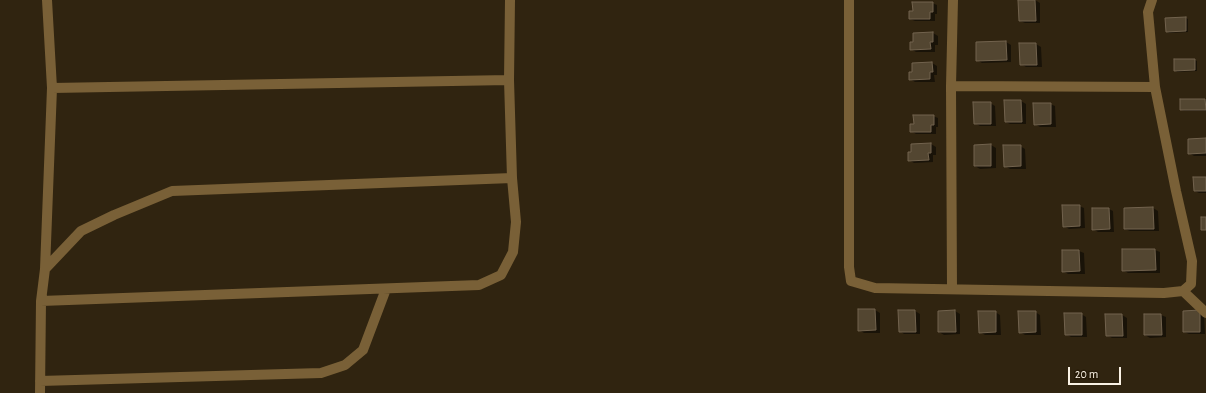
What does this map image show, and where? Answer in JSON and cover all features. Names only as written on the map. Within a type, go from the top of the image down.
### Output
[{"type":"street","points":[[40,393],[41,301],[45,269],[52,88],[47,0]]},
{"type":"street","points":[[41,301],[479,285],[501,275],[513,252],[516,222],[512,178],[509,80],[510,0]]},
{"type":"street","points":[[849,0],[849,267],[851,281],[875,288],[1164,293],[1183,291],[1191,284],[1192,261],[1155,86],[1148,12],[1152,0]]},
{"type":"street","points":[[952,289],[951,86],[953,0]]},
{"type":"street","points":[[52,88],[509,80]]},
{"type":"street","points":[[951,86],[1155,86]]},
{"type":"street","points":[[45,269],[81,231],[114,215],[172,191],[512,178]]},
{"type":"street","points":[[40,381],[322,373],[345,365],[363,350],[386,289]]},
{"type":"street","points":[[1183,291],[1206,313]]},
{"type":"building","points":[[1018,0],[1035,0],[1036,21],[1019,21]]},
{"type":"building","points":[[912,2],[933,2],[933,12],[930,12],[930,19],[909,19],[909,11],[913,11]]},
{"type":"building","points":[[1186,17],[1186,31],[1166,32],[1165,18]]},
{"type":"building","points":[[933,32],[933,42],[930,42],[931,49],[910,50],[910,42],[913,42],[913,33]]},
{"type":"building","points":[[1006,41],[1007,60],[976,61],[976,42]]},
{"type":"building","points":[[1019,43],[1036,43],[1037,65],[1020,65]]},
{"type":"building","points":[[1174,59],[1195,59],[1195,70],[1174,71]]},
{"type":"building","points":[[932,62],[933,72],[930,72],[930,79],[909,80],[909,72],[912,72],[912,63]]},
{"type":"building","points":[[1180,99],[1205,99],[1206,110],[1180,110]]},
{"type":"building","points":[[1004,100],[1021,100],[1022,122],[1005,122]]},
{"type":"building","points":[[973,102],[991,102],[991,124],[974,124]]},
{"type":"building","points":[[1033,103],[1051,103],[1051,124],[1034,125]]},
{"type":"building","points":[[913,115],[934,115],[934,125],[931,125],[931,132],[910,132],[910,124],[914,124]]},
{"type":"building","points":[[1206,138],[1206,153],[1188,154],[1188,139]]},
{"type":"building","points":[[931,143],[931,153],[928,153],[929,160],[908,161],[908,152],[911,152],[911,144]]},
{"type":"building","points":[[991,144],[991,166],[974,166],[974,145]]},
{"type":"building","points":[[1003,145],[1021,145],[1021,166],[1004,167]]},
{"type":"building","points":[[1193,177],[1206,177],[1206,191],[1194,191]]},
{"type":"building","points":[[1062,205],[1080,205],[1080,226],[1063,227]]},
{"type":"building","points":[[1153,207],[1154,229],[1124,229],[1124,208]]},
{"type":"building","points":[[1092,208],[1109,208],[1110,229],[1092,230]]},
{"type":"building","points":[[1201,217],[1206,217],[1206,230],[1201,230]]},
{"type":"building","points":[[1122,249],[1155,249],[1156,270],[1122,271]]},
{"type":"building","points":[[1062,250],[1079,250],[1080,271],[1062,272]]},
{"type":"building","points":[[858,309],[875,309],[876,330],[858,331]]},
{"type":"building","points":[[898,310],[915,310],[916,332],[899,332]]},
{"type":"building","points":[[955,310],[956,332],[938,332],[938,311]]},
{"type":"building","points":[[1200,310],[1200,332],[1183,332],[1183,311]]},
{"type":"building","points":[[978,311],[996,311],[996,332],[979,333]]},
{"type":"building","points":[[1018,311],[1036,311],[1036,332],[1019,333]]},
{"type":"building","points":[[1064,313],[1082,313],[1082,335],[1065,335]]},
{"type":"building","points":[[1105,314],[1122,314],[1123,336],[1106,336]]},
{"type":"building","points":[[1144,314],[1161,314],[1162,335],[1144,335]]}]
